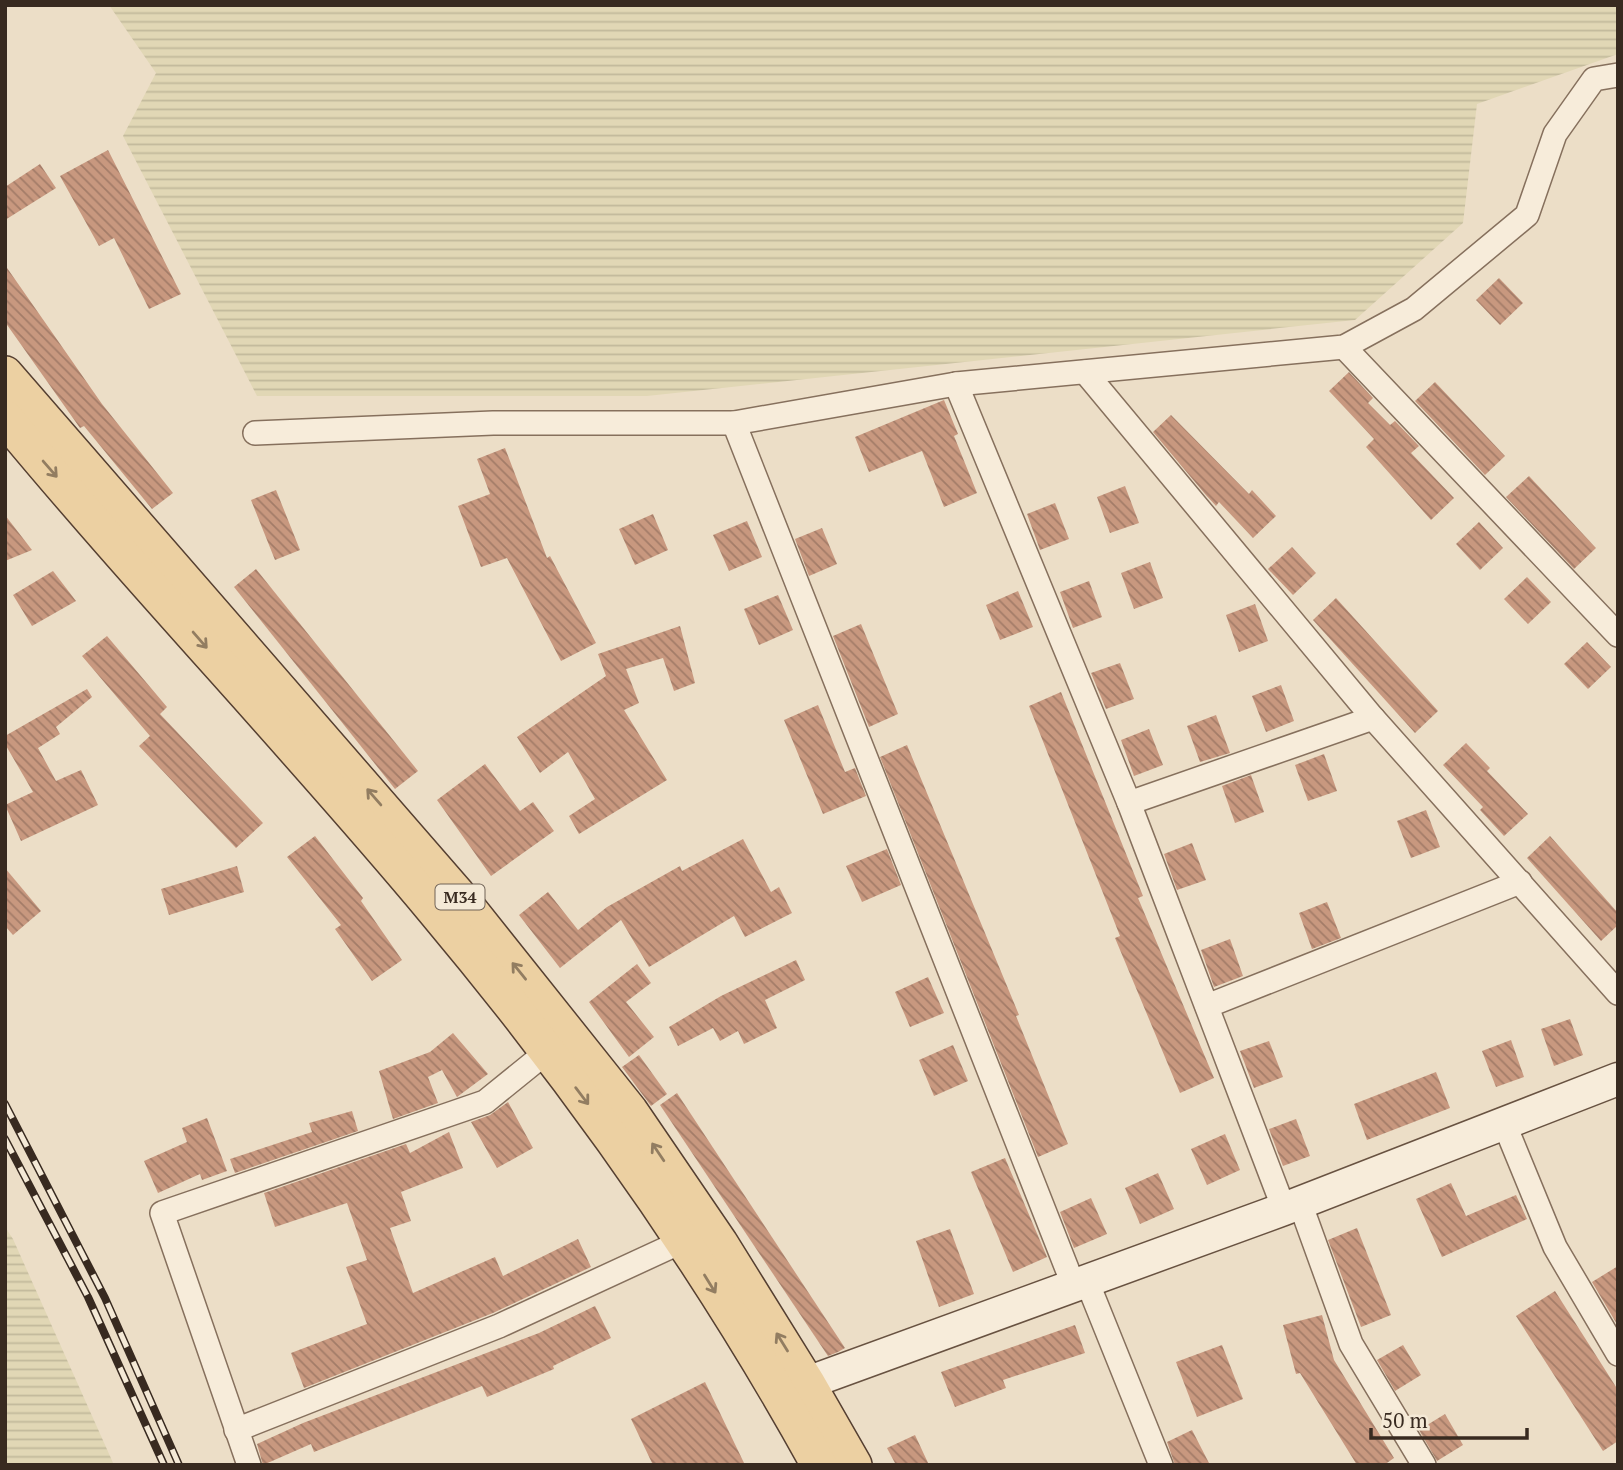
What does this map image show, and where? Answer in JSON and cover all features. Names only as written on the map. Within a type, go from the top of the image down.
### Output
[{"type":"main road","name":"M34","points":[[5,374],[235,658],[629,1111],[720,1243],[807,1383],[854,1465]]},
{"type":"main road","name":"M34","points":[[5,418],[235,658]]},
{"type":"main road","name":"M34","points":[[446,902],[548,1051],[613,1136],[683,1241],[784,1401],[819,1465]]},
{"type":"street","points":[[255,433],[493,423],[734,423],[956,384],[1344,347],[1414,309],[1527,215],[1555,134],[1594,79],[1618,75]]},
{"type":"street","points":[[1344,347],[1618,635]]},
{"type":"street","points":[[1085,372],[1373,718],[1618,993]]},
{"type":"street","points":[[956,384],[1129,803],[1208,1006],[1351,1344],[1424,1465]]},
{"type":"street","points":[[734,423],[1080,1281],[1161,1465]]},
{"type":"street","points":[[1129,803],[1373,718]]},
{"type":"street","points":[[1208,1006],[1520,882]]},
{"type":"street","points":[[248,1465],[162,1213],[485,1102],[548,1051]]},
{"type":"street","points":[[807,1383],[1080,1281],[1292,1206],[1618,1079]]},
{"type":"street","points":[[1504,1123],[1555,1247],[1618,1354]]},
{"type":"street","points":[[236,1430],[499,1326],[683,1241]]},
{"type":"shaded area","points":[[109,5],[1618,5],[1618,54],[1477,104],[1463,223],[1355,320],[647,396],[257,396],[123,136],[156,73]]},
{"type":"shaded area","points":[[5,1227],[13,1239],[114,1465],[5,1465]]},
{"type":"building","points":[[108,150],[181,294],[149,309],[114,238],[99,246],[60,176]]},
{"type":"building","points":[[40,164],[56,188],[5,220],[5,187]]},
{"type":"building","points":[[5,265],[102,404],[173,493],[152,509],[84,426],[80,428],[5,322]]},
{"type":"building","points":[[1499,278],[1523,303],[1500,325],[1476,300]]},
{"type":"building","points":[[1349,372],[1373,398],[1368,403],[1390,425],[1395,421],[1419,446],[1411,453],[1454,498],[1431,520],[1366,447],[1374,439],[1329,391]]},
{"type":"building","points":[[1435,382],[1505,456],[1485,475],[1415,401]]},
{"type":"building","points":[[944,400],[958,434],[954,436],[977,493],[944,507],[922,451],[869,472],[855,437]]},
{"type":"building","points":[[1171,415],[1249,494],[1252,490],[1276,516],[1253,538],[1219,502],[1216,506],[1153,432]]},
{"type":"building","points":[[505,448],[547,558],[550,556],[596,643],[561,661],[507,558],[481,567],[458,506],[490,494],[477,459]]},
{"type":"building","points":[[1529,476],[1596,548],[1574,569],[1506,497]]},
{"type":"building","points":[[1125,486],[1139,523],[1110,533],[1097,497]]},
{"type":"building","points":[[276,490],[300,550],[275,560],[251,500]]},
{"type":"building","points":[[1055,503],[1069,539],[1040,550],[1027,514]]},
{"type":"building","points":[[653,514],[668,550],[635,565],[619,529]]},
{"type":"building","points":[[5,515],[32,550],[5,561]]},
{"type":"building","points":[[747,521],[762,557],[729,571],[713,535]]},
{"type":"building","points":[[1479,522],[1503,548],[1480,570],[1456,544]]},
{"type":"building","points":[[822,528],[837,564],[809,576],[795,539]]},
{"type":"building","points":[[1292,547],[1316,573],[1293,595],[1268,569]]},
{"type":"building","points":[[1150,562],[1163,598],[1134,609],[1121,573]]},
{"type":"building","points":[[256,569],[418,771],[395,789],[234,587]]},
{"type":"building","points":[[53,571],[76,601],[32,626],[13,595]]},
{"type":"building","points":[[1527,577],[1551,602],[1528,624],[1504,599]]},
{"type":"building","points":[[1089,581],[1102,617],[1073,628],[1060,592]]},
{"type":"building","points":[[1018,591],[1033,627],[1000,640],[986,605]]},
{"type":"building","points":[[778,595],[793,630],[759,645],[744,609]]},
{"type":"building","points":[[1336,598],[1438,711],[1415,733],[1313,620]]},
{"type":"building","points":[[1255,604],[1268,641],[1239,652],[1226,615]]},
{"type":"building","points":[[861,624],[898,714],[869,727],[833,636]]},
{"type":"building","points":[[680,626],[695,683],[674,691],[663,658],[626,669],[639,703],[624,710],[667,780],[579,834],[569,816],[595,799],[568,752],[540,773],[517,737],[606,676],[598,654]]},
{"type":"building","points":[[107,636],[167,707],[160,714],[263,823],[236,848],[139,746],[150,736],[82,656]]},
{"type":"building","points":[[1587,642],[1611,667],[1588,689],[1564,664]]},
{"type":"building","points":[[1120,663],[1134,699],[1106,709],[1091,673]]},
{"type":"building","points":[[1281,685],[1294,721],[1266,732],[1252,696]]},
{"type":"building","points":[[87,689],[92,697],[56,727],[60,734],[38,748],[56,781],[81,770],[98,805],[21,841],[5,805],[33,792],[5,744],[5,736]]},
{"type":"building","points":[[1061,692],[1143,896],[1138,898],[1214,1078],[1180,1093],[1115,938],[1120,936],[1029,706]]},
{"type":"building","points":[[818,705],[845,772],[855,768],[866,796],[823,814],[784,720]]},
{"type":"building","points":[[1216,715],[1230,753],[1200,762],[1187,726]]},
{"type":"building","points":[[1149,729],[1163,765],[1134,776],[1121,740]]},
{"type":"building","points":[[1466,743],[1490,768],[1487,771],[1528,814],[1504,836],[1480,810],[1483,807],[1443,765]]},
{"type":"building","points":[[907,745],[1019,1015],[1016,1016],[1068,1144],[1038,1157],[880,757]]},
{"type":"building","points":[[1324,754],[1337,791],[1308,801],[1295,765]]},
{"type":"building","points":[[485,764],[520,811],[533,802],[554,831],[491,876],[437,800]]},
{"type":"building","points":[[1251,775],[1264,812],[1235,823],[1222,786]]},
{"type":"building","points":[[1426,810],[1440,847],[1411,858],[1397,821]]},
{"type":"building","points":[[315,836],[363,898],[361,901],[402,960],[372,981],[335,929],[341,925],[287,857]]},
{"type":"building","points":[[1550,836],[1618,913],[1618,925],[1601,941],[1527,858]]},
{"type":"building","points":[[743,839],[771,892],[779,887],[792,913],[745,937],[734,916],[649,967],[621,920],[560,968],[519,915],[548,892],[578,930],[607,907],[680,866],[682,871]]},
{"type":"building","points":[[1192,843],[1206,880],[1177,890],[1164,854]]},
{"type":"building","points":[[887,849],[901,885],[862,902],[846,866]]},
{"type":"building","points":[[237,866],[244,892],[169,915],[161,889]]},
{"type":"building","points":[[5,868],[41,911],[13,935],[5,926]]},
{"type":"building","points":[[1327,902],[1341,938],[1312,949],[1299,913]]},
{"type":"building","points":[[1230,939],[1243,976],[1214,987],[1201,950]]},
{"type":"building","points":[[796,960],[805,980],[765,1000],[777,1028],[744,1044],[738,1031],[720,1041],[713,1028],[678,1046],[669,1027],[721,996]]},
{"type":"building","points":[[637,964],[651,983],[626,1002],[654,1037],[629,1057],[589,1002]]},
{"type":"building","points":[[928,977],[944,1013],[910,1027],[895,992]]},
{"type":"building","points":[[1570,1019],[1583,1055],[1554,1066],[1541,1029]]},
{"type":"building","points":[[453,1033],[488,1074],[457,1097],[442,1070],[428,1077],[438,1103],[393,1119],[379,1071],[430,1052]]},
{"type":"building","points":[[1511,1040],[1524,1077],[1496,1087],[1482,1051]]},
{"type":"building","points":[[1269,1041],[1283,1077],[1254,1088],[1240,1051]]},
{"type":"building","points":[[953,1045],[968,1081],[934,1096],[919,1060]]},
{"type":"building","points":[[639,1055],[667,1094],[651,1106],[622,1067]]},
{"type":"building","points":[[1436,1072],[1450,1108],[1367,1140],[1354,1104]]},
{"type":"building","points":[[677,1093],[845,1348],[828,1356],[660,1105]]},
{"type":"building","points":[[508,1102],[533,1148],[497,1168],[471,1122],[490,1115]]},
{"type":"building","points":[[352,1111],[358,1131],[235,1173],[230,1159],[312,1132],[309,1123]]},
{"type":"building","points":[[207,1118],[227,1171],[202,1180],[200,1174],[158,1193],[144,1161],[187,1142],[182,1128]]},
{"type":"building","points":[[1296,1119],[1310,1156],[1283,1166],[1269,1129]]},
{"type":"building","points":[[449,1132],[463,1168],[401,1192],[411,1221],[390,1228],[413,1293],[495,1257],[503,1276],[578,1239],[591,1267],[493,1313],[304,1388],[291,1353],[367,1324],[346,1267],[367,1260],[347,1203],[275,1227],[264,1193],[406,1144],[410,1153]]},
{"type":"building","points":[[1225,1134],[1240,1170],[1207,1185],[1191,1149]]},
{"type":"building","points":[[1005,1158],[1047,1257],[1013,1272],[971,1172]]},
{"type":"building","points":[[1158,1173],[1174,1209],[1140,1224],[1125,1188]]},
{"type":"building","points":[[1451,1183],[1466,1216],[1516,1195],[1527,1219],[1442,1257],[1416,1199]]},
{"type":"building","points":[[1091,1198],[1107,1234],[1074,1248],[1060,1212]]},
{"type":"building","points":[[1357,1228],[1391,1315],[1361,1327],[1328,1240]]},
{"type":"building","points":[[950,1229],[974,1294],[939,1307],[916,1241]]},
{"type":"building","points":[[1618,1266],[1618,1326],[1592,1282]]},
{"type":"building","points":[[1555,1291],[1618,1390],[1618,1441],[1603,1451],[1516,1316]]},
{"type":"building","points":[[595,1306],[611,1338],[553,1366],[554,1369],[487,1397],[482,1386],[314,1452],[311,1444],[263,1465],[257,1444],[303,1423],[539,1333]]},
{"type":"building","points":[[1322,1315],[1334,1360],[1394,1458],[1384,1465],[1357,1465],[1300,1373],[1296,1374],[1283,1325]]},
{"type":"building","points":[[1075,1325],[1085,1353],[1003,1380],[1006,1388],[955,1407],[941,1372]]},
{"type":"building","points":[[1222,1345],[1243,1399],[1197,1417],[1176,1362]]},
{"type":"building","points":[[1403,1345],[1421,1375],[1395,1391],[1377,1360]]},
{"type":"building","points":[[705,1382],[745,1465],[653,1465],[631,1419]]},
{"type":"building","points":[[1445,1414],[1463,1445],[1437,1461],[1419,1430]]},
{"type":"building","points":[[1192,1430],[1210,1465],[1175,1465],[1167,1442]]},
{"type":"building","points":[[915,1435],[929,1465],[896,1465],[887,1448]]},
{"type":"railway","points":[[5,1104],[105,1298],[179,1465]]},
{"type":"railway","points":[[5,1139],[88,1297],[164,1465]]}]
